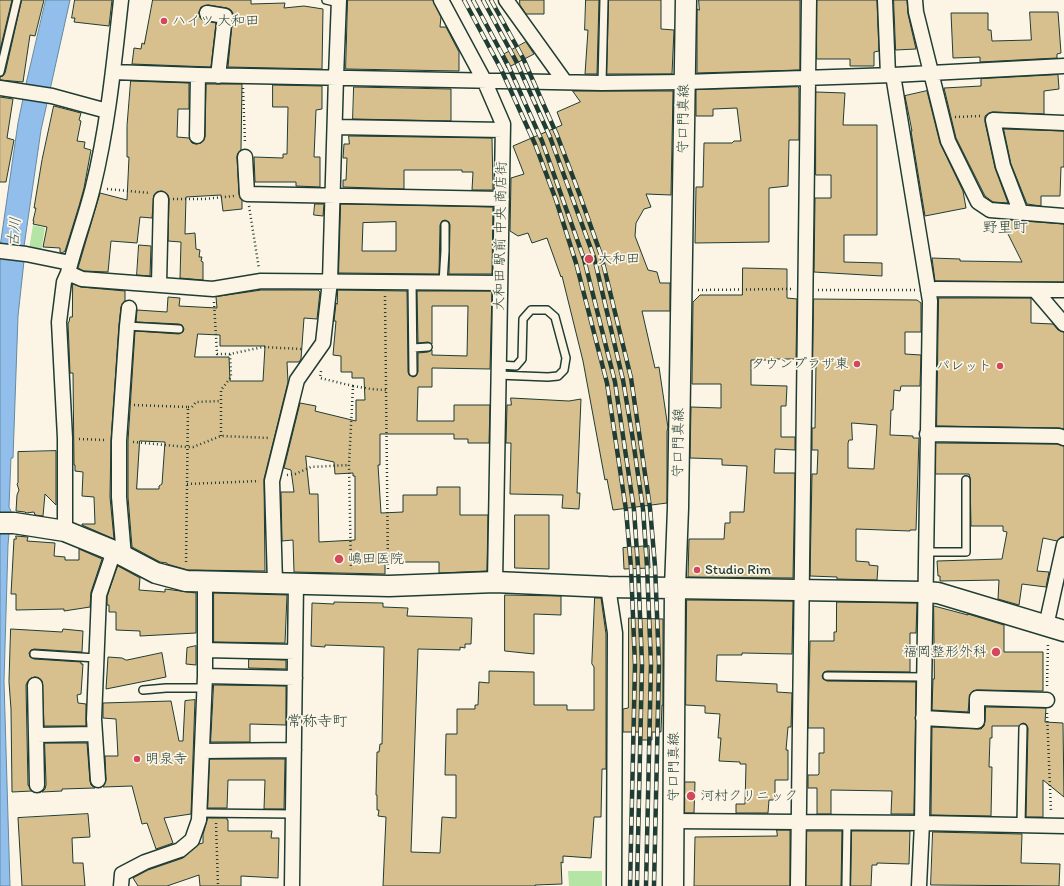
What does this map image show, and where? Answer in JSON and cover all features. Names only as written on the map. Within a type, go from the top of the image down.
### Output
[{"type":"street","points":[[65,531],[65,438],[59,322],[64,282],[93,187],[108,110],[121,0]]},
{"type":"street","name":"大和田 駅前 中央 商店街","points":[[441,0],[484,80],[503,124],[495,582]]},
{"type":"street","points":[[506,0],[565,82]]},
{"type":"street","name":"守口門真線","points":[[674,886],[675,588],[678,508],[686,0]]},
{"type":"street","points":[[798,886],[809,0]]},
{"type":"street","points":[[885,0],[891,75],[930,301],[924,592],[922,823],[919,886]]},
{"type":"street","points":[[915,0],[916,12],[948,142],[978,202],[990,210],[1064,216]]},
{"type":"street","points":[[275,583],[272,481],[297,380],[323,343],[330,281],[336,77],[335,1]]},
{"type":"street","points":[[207,13],[225,16],[218,76]]},
{"type":"street","points":[[113,72],[218,76],[602,83],[684,82],[891,75],[1064,66]]},
{"type":"street","points":[[197,136],[198,75]]},
{"type":"street","points":[[0,88],[52,96],[108,110]]},
{"type":"street","points":[[1021,213],[1002,166],[993,120],[1064,124]]},
{"type":"street","points":[[335,127],[503,130]]},
{"type":"street","points":[[245,157],[247,194],[502,199]]},
{"type":"street","points":[[159,284],[161,199]]},
{"type":"street","points":[[0,251],[26,254],[69,268],[82,279],[213,289],[261,281],[443,282],[500,284]]},
{"type":"street","points":[[928,290],[1064,290]]},
{"type":"street","points":[[1035,290],[1064,324]]},
{"type":"street","points":[[98,780],[94,719],[99,595],[119,554],[119,441],[129,308]]},
{"type":"street","points":[[927,434],[1059,436],[1064,438]]},
{"type":"street","points":[[7,523],[65,531],[119,554],[156,574],[186,581],[389,586],[495,582],[608,587],[924,592],[938,593],[1053,628],[1064,545]]},
{"type":"street","points":[[121,886],[122,874],[145,862],[180,850],[192,840],[199,820],[205,650],[205,582]]},
{"type":"street","points":[[292,886],[296,583]]},
{"type":"street","points":[[608,587],[615,633],[614,886]]},
{"type":"street","points":[[205,650],[295,652]]},
{"type":"street","points":[[204,682],[295,678]]},
{"type":"street","points":[[35,685],[37,785]]},
{"type":"street","points":[[923,718],[976,720],[977,698],[1046,700]]},
{"type":"street","points":[[36,735],[94,734]]},
{"type":"street","points":[[202,751],[294,750]]},
{"type":"street","points":[[674,821],[799,821],[1021,824],[1058,826]]},
{"type":"lane","points":[[0,72],[17,0]]},
{"type":"lane","points":[[602,83],[604,0]]},
{"type":"lane","points":[[443,282],[445,225]]},
{"type":"lane","points":[[412,282],[413,372]]},
{"type":"lane","points":[[531,310],[547,310],[555,317],[566,358],[564,370],[558,376],[548,377],[499,370],[516,366],[522,359],[523,319],[531,310]]},
{"type":"lane","points":[[127,326],[178,329]]},
{"type":"lane","points":[[413,348],[428,347]]},
{"type":"lane","points":[[925,552],[966,552],[966,480]]},
{"type":"lane","points":[[34,654],[96,658]]},
{"type":"lane","points":[[827,676],[923,677]]},
{"type":"lane","points":[[143,690],[204,682]]},
{"type":"lane","points":[[1021,824],[1023,728]]},
{"type":"lane","points":[[200,813],[293,814]]},
{"type":"lane","points":[[846,886],[847,822]]},
{"type":"path","points":[[243,76],[245,157]]},
{"type":"path","points":[[942,118],[989,115],[993,120]]},
{"type":"path","points":[[247,194],[261,281]]},
{"type":"path","points":[[384,282],[389,586]]},
{"type":"path","points":[[213,289],[217,354],[230,354],[263,347],[318,349],[322,360],[320,378],[353,386],[386,390]]},
{"type":"path","points":[[221,436],[221,390],[231,377],[230,354]]},
{"type":"path","points":[[352,585],[349,465],[353,386]]},
{"type":"path","points":[[122,405],[192,407],[196,402],[221,401]]},
{"type":"path","points":[[186,581],[188,407]]},
{"type":"path","points":[[65,438],[187,447],[194,447],[221,436],[283,438]]},
{"type":"path","points":[[187,484],[272,481],[277,477],[295,474],[311,467],[349,465]]},
{"type":"path","points":[[1053,628],[1046,700],[1058,826]]},
{"type":"path","points":[[215,814],[218,886]]},
{"type":"green space","points":[[33,225],[45,228],[41,252],[29,249]]},
{"type":"green space","points":[[568,871],[602,871],[602,886],[569,886]]},
{"type":"water","name":"古川","points":[[46,0],[70,0],[41,130],[22,260],[24,261],[18,316],[13,458],[11,458],[9,507],[11,511],[8,545],[4,681],[10,886],[0,886],[0,247],[18,123]]},
{"type":"building","points":[[0,0],[12,0],[0,50]]},
{"type":"building","points":[[22,0],[44,0],[35,36],[30,35],[23,82],[0,80],[0,77],[5,73]]},
{"type":"building","points":[[75,0],[112,0],[109,26],[74,22],[75,18],[72,18]]},
{"type":"building","points":[[153,0],[251,0],[251,4],[285,3],[284,8],[304,6],[323,9],[322,69],[228,67],[233,13],[227,8],[208,5],[201,7],[199,16],[202,20],[216,23],[211,67],[132,64],[134,48],[141,49],[142,43],[144,44]]},
{"type":"building","points":[[348,0],[433,0],[441,17],[440,27],[446,27],[459,52],[459,71],[346,69]]},
{"type":"building","points":[[520,0],[544,0],[544,14],[526,14],[520,5]]},
{"type":"building","points":[[586,0],[599,0],[597,74],[585,74],[588,30],[585,30]]},
{"type":"building","points":[[609,0],[661,0],[661,29],[674,30],[672,74],[607,74]]},
{"type":"building","points":[[699,0],[800,0],[800,70],[697,73],[697,9],[699,10]]},
{"type":"building","points":[[817,0],[877,0],[879,51],[874,52],[874,66],[850,66],[850,59],[817,59]]},
{"type":"building","points":[[894,0],[907,0],[908,14],[916,49],[896,50]]},
{"type":"building","points":[[1030,12],[1058,12],[1061,53],[1057,54],[1057,58],[980,62],[980,57],[953,58],[951,13],[988,13],[988,30],[991,30],[992,41],[1031,40]]},
{"type":"building","points":[[526,42],[534,54],[507,68],[501,56]]},
{"type":"building","points":[[1058,75],[1059,89],[1044,91],[1044,114],[993,112],[985,116],[995,168],[1008,203],[993,202],[985,196],[956,138],[944,88],[981,86],[981,79]]},
{"type":"building","points":[[131,81],[189,83],[189,109],[178,109],[177,137],[189,138],[192,143],[196,144],[201,143],[205,137],[206,84],[242,84],[241,150],[237,157],[239,194],[242,200],[242,209],[223,211],[221,195],[186,197],[185,234],[195,233],[196,249],[200,250],[199,257],[202,257],[201,261],[203,262],[203,280],[180,278],[181,242],[168,241],[169,199],[168,195],[162,191],[157,192],[154,195],[152,218],[140,217],[137,243],[111,241],[108,272],[84,271],[78,268],[100,193],[127,200],[129,157],[127,157],[127,126]]},
{"type":"building","points":[[273,85],[322,86],[322,109],[316,110],[314,157],[320,157],[320,187],[296,186],[296,182],[255,182],[254,157],[283,158],[283,154],[287,154],[288,107],[273,107]]},
{"type":"building","points":[[354,87],[451,89],[451,121],[353,119]]},
{"type":"building","points":[[798,87],[799,140],[789,140],[788,186],[769,188],[769,242],[695,243],[696,187],[703,187],[704,143],[732,143],[734,141],[741,141],[737,108],[713,109],[713,116],[696,116],[696,90]]},
{"type":"building","points":[[573,91],[673,91],[671,195],[646,194],[651,207],[644,209],[636,223],[635,236],[648,270],[657,272],[660,283],[670,283],[670,311],[642,311],[655,368],[659,367],[668,428],[667,503],[613,510],[607,479],[605,480],[583,361],[562,276],[561,277],[547,238],[532,243],[528,233],[518,236],[510,231],[511,178],[524,174],[513,146],[562,125],[557,112],[580,102]]},
{"type":"building","points":[[927,91],[940,143],[963,191],[966,208],[925,216],[905,96]]},
{"type":"building","points":[[816,92],[845,93],[843,125],[877,125],[877,235],[844,235],[844,262],[882,263],[882,276],[814,272],[815,198],[831,198],[831,175],[816,175]]},
{"type":"building","points":[[0,97],[13,99],[7,138],[14,140],[6,182],[0,182]]},
{"type":"building","points":[[54,106],[81,113],[77,141],[85,142],[84,148],[91,150],[79,206],[65,251],[62,253],[60,252],[60,248],[43,247],[47,227],[33,224],[36,208],[34,208],[42,160]]},
{"type":"building","points":[[1004,129],[1064,131],[1064,167],[1061,167],[1060,196],[1041,196],[1041,206],[1027,204],[1011,164]]},
{"type":"building","points":[[349,136],[492,138],[493,190],[472,190],[473,172],[462,172],[462,170],[404,170],[404,189],[343,187],[343,180],[346,180],[347,158],[343,158],[344,144],[349,144]]},
{"type":"building","points":[[315,204],[324,204],[323,216],[314,215]]},
{"type":"building","points":[[341,204],[493,207],[492,274],[449,274],[450,225],[449,222],[445,220],[442,221],[440,225],[439,274],[339,273]],"holes":[[[396,222],[396,251],[362,251],[363,223]]]},
{"type":"building","points":[[1010,220],[1064,224],[1064,282],[935,281],[932,258],[960,259],[960,261],[1022,262],[1003,224]]},
{"type":"building","points":[[139,245],[151,246],[150,276],[137,275]]},
{"type":"building","points":[[743,268],[787,269],[787,298],[797,299],[796,359],[751,360],[751,385],[787,386],[786,406],[781,406],[781,437],[795,437],[795,450],[775,449],[774,473],[795,473],[793,578],[688,577],[689,539],[724,539],[725,523],[730,523],[730,512],[744,512],[747,466],[722,465],[722,459],[690,458],[691,407],[721,408],[721,384],[692,384],[693,302],[700,295],[742,295]]},
{"type":"building","points":[[73,284],[81,287],[125,291],[125,301],[121,307],[119,325],[111,440],[110,497],[114,539],[82,525],[95,524],[94,497],[82,496],[83,472],[75,471],[74,465],[73,373],[70,373],[68,323],[70,317],[72,317]]},
{"type":"building","points":[[262,290],[318,290],[320,292],[317,319],[304,318],[301,359],[299,362],[287,362],[288,382],[264,479],[265,571],[188,570],[160,562],[132,547],[128,497],[128,441],[135,331],[179,334],[183,332],[184,329],[182,325],[179,324],[136,322],[137,310],[167,312],[168,297],[180,298],[179,306],[217,308],[216,297]],"holes":[[[198,334],[220,335],[220,346],[265,346],[263,381],[230,381],[229,357],[195,357]],[[140,441],[165,442],[162,484],[159,486],[159,489],[137,489]]]},
{"type":"building","points":[[338,290],[407,291],[408,372],[409,375],[413,377],[416,376],[418,372],[418,353],[432,350],[432,355],[467,356],[468,306],[432,306],[432,344],[428,342],[418,343],[417,291],[492,291],[490,369],[432,368],[432,387],[418,387],[417,421],[454,421],[454,405],[490,405],[489,443],[468,443],[468,439],[454,439],[454,434],[380,434],[380,465],[378,465],[381,513],[403,512],[403,495],[437,495],[437,487],[460,487],[460,515],[488,515],[487,571],[439,573],[439,562],[385,562],[385,574],[294,572],[293,540],[282,541],[281,492],[294,492],[291,470],[284,468],[300,403],[316,406],[315,411],[356,421],[356,400],[365,400],[364,378],[352,378],[352,372],[341,372],[341,356],[333,355],[336,321],[334,321],[336,303],[337,304]],"holes":[[[306,456],[334,462],[335,474],[353,473],[353,476],[355,476],[355,540],[319,542],[318,494],[310,494]]]},
{"type":"building","points":[[939,298],[1031,298],[1031,323],[1053,324],[1058,330],[1064,332],[1064,429],[937,426]]},
{"type":"building","points":[[814,299],[917,300],[921,303],[921,332],[905,332],[905,354],[921,355],[920,386],[901,386],[900,391],[894,390],[893,410],[891,410],[890,435],[913,436],[913,438],[919,438],[916,530],[856,529],[856,561],[869,562],[869,565],[878,566],[877,580],[837,579],[837,577],[810,576],[812,474],[817,474],[818,450],[812,450],[812,428],[815,428],[816,363],[813,363]],"holes":[[[852,423],[877,425],[874,469],[848,468],[848,443],[849,440],[852,440]]]},
{"type":"building","points":[[511,398],[569,401],[581,399],[577,493],[580,493],[579,509],[562,508],[563,495],[510,494],[511,443],[506,443],[507,405],[511,405]]},
{"type":"building","points":[[936,443],[1057,444],[1064,446],[1064,537],[1061,537],[1057,541],[1043,538],[1037,571],[1049,572],[1046,587],[1022,584],[1019,605],[998,599],[999,580],[940,581],[940,576],[938,576],[937,561],[1002,559],[1007,532],[1003,531],[1003,526],[971,526],[969,474],[936,474]]},
{"type":"building","points":[[56,451],[56,505],[45,494],[43,516],[35,515],[34,512],[26,513],[16,511],[17,495],[19,490],[17,484],[18,452]]},
{"type":"building","points":[[515,515],[549,515],[549,569],[515,568]]},
{"type":"building","points":[[16,536],[28,537],[27,541],[55,543],[54,556],[65,557],[65,560],[79,560],[79,549],[102,559],[91,592],[90,607],[64,611],[64,609],[16,610],[16,594],[11,594],[14,539],[16,539]]},
{"type":"building","points":[[649,546],[650,568],[624,569],[623,548]]},
{"type":"building","points":[[118,566],[140,578],[139,590],[165,592],[165,589],[196,593],[196,633],[140,636],[140,631],[116,630],[116,612],[109,612],[107,597]]},
{"type":"building","points":[[214,593],[287,595],[285,643],[214,642]]},
{"type":"building","points":[[505,595],[561,596],[561,615],[534,614],[534,654],[505,651]]},
{"type":"building","points":[[595,598],[601,598],[606,634],[606,769],[602,769],[601,817],[594,817],[591,858],[563,856],[563,863],[561,862],[562,884],[535,886],[383,886],[386,817],[378,816],[379,810],[377,810],[376,795],[377,752],[379,752],[380,744],[382,744],[384,647],[311,646],[312,603],[383,603],[383,607],[408,608],[407,616],[472,618],[471,644],[465,644],[465,648],[460,647],[460,650],[418,649],[411,852],[440,853],[442,817],[456,818],[456,775],[445,775],[446,734],[457,734],[457,709],[475,709],[475,705],[478,705],[479,682],[489,683],[489,671],[534,672],[534,705],[567,705],[567,710],[594,710],[594,667],[592,664]]},
{"type":"building","points":[[687,600],[793,601],[792,654],[742,653],[742,655],[717,655],[716,681],[777,684],[777,692],[792,693],[791,727],[788,727],[786,750],[788,750],[788,780],[775,780],[775,800],[769,800],[768,813],[736,813],[736,804],[745,804],[746,764],[740,764],[740,762],[719,761],[721,738],[718,738],[720,714],[705,713],[705,706],[686,705]]},
{"type":"building","points":[[837,602],[917,603],[916,633],[910,633],[910,672],[827,671],[824,672],[822,676],[823,679],[827,681],[916,682],[914,814],[891,814],[892,791],[831,790],[831,814],[817,814],[817,788],[808,788],[808,775],[819,774],[819,753],[824,753],[824,728],[808,728],[810,641],[834,641],[834,632],[836,632]]},
{"type":"building","points":[[934,606],[1004,625],[1004,652],[1043,652],[1043,691],[977,690],[970,694],[968,712],[932,710],[934,679]]},
{"type":"building","points":[[629,618],[663,619],[663,705],[661,732],[652,732],[652,740],[641,740],[641,732],[623,732],[623,709],[628,708]]},
{"type":"building","points":[[11,629],[62,632],[63,629],[83,631],[82,652],[34,649],[29,653],[30,657],[34,659],[81,662],[81,664],[83,664],[81,694],[77,695],[78,703],[86,704],[86,726],[44,726],[42,681],[35,677],[28,681],[26,685],[28,785],[32,791],[12,792],[11,709],[9,682]]},
{"type":"building","points":[[196,646],[196,665],[186,664],[187,648]]},
{"type":"building","points":[[162,653],[166,677],[106,689],[108,657],[122,658],[126,660]]},
{"type":"building","points":[[249,659],[286,660],[286,669],[249,668]]},
{"type":"building","points":[[214,685],[286,686],[286,725],[250,724],[250,742],[211,742]]},
{"type":"building","points":[[195,700],[191,814],[164,818],[173,843],[156,849],[147,823],[142,824],[132,786],[103,787],[106,780],[105,756],[118,756],[116,719],[103,718],[103,703],[171,701],[179,741],[183,741],[185,701]]},
{"type":"building","points":[[986,707],[1046,708],[1045,722],[1063,723],[1064,797],[1043,780],[1043,817],[1026,817],[1028,728],[1026,724],[1023,723],[1019,726],[992,726],[989,767],[992,767],[991,816],[931,815],[932,727],[981,729],[984,726]]},
{"type":"building","points":[[45,743],[87,743],[90,781],[91,785],[95,788],[62,789],[62,791],[42,792],[46,785]]},
{"type":"building","points":[[210,759],[285,759],[284,809],[264,809],[265,780],[228,780],[227,808],[208,808]]},
{"type":"building","points":[[685,782],[695,782],[694,813],[685,813]]},
{"type":"building","points":[[88,814],[90,837],[72,838],[73,863],[83,863],[85,886],[22,886],[18,818]]},
{"type":"building","points":[[208,818],[227,818],[228,831],[272,831],[271,838],[279,838],[278,878],[241,876],[241,886],[200,886],[199,875],[167,886],[138,886],[133,878],[148,870],[183,858],[199,844],[203,843],[203,835]]},
{"type":"building","points":[[777,830],[790,830],[790,886],[694,886],[695,837],[777,836]]},
{"type":"building","points":[[807,831],[842,831],[841,886],[806,886]]},
{"type":"building","points":[[852,831],[910,831],[909,864],[877,863],[877,865],[872,865],[871,886],[851,886]]},
{"type":"building","points":[[933,832],[1022,834],[1021,863],[1060,864],[1059,886],[931,885]]},
{"type":"railway","points":[[464,0],[501,69],[535,144],[556,200],[576,263],[607,383],[626,510],[631,567],[635,665],[630,886]]},
{"type":"railway","points":[[473,0],[508,65],[542,141],[584,259],[615,382],[634,510],[638,567],[642,664],[637,886]]},
{"type":"railway","points":[[483,0],[516,61],[550,137],[594,257],[623,380],[643,509],[647,566],[651,664],[646,886]]},
{"type":"railway","points":[[491,0],[523,58],[557,135],[579,193],[601,255],[631,378],[650,508],[655,566],[659,664],[654,886]]},
{"type":"place","name":"ハイツ 大和田","points":[[164,21]]},
{"type":"place","name":"大和田","points":[[589,259]]},
{"type":"place","name":"タウンプラザ東","points":[[857,364]]},
{"type":"place","name":"パレット","points":[[1000,366]]},
{"type":"place","name":"嶋田医院","points":[[339,559]]},
{"type":"place","name":"Studio Rim","points":[[697,570]]},
{"type":"place","name":"福岡整形外科","points":[[996,652]]},
{"type":"place","name":"明泉寺","points":[[137,759]]},
{"type":"place","name":"河村クリニック","points":[[691,796]]},
{"type":"district","name":"野里町","points":[[1005,228]]},
{"type":"district","name":"常称寺町","points":[[317,722]]}]
